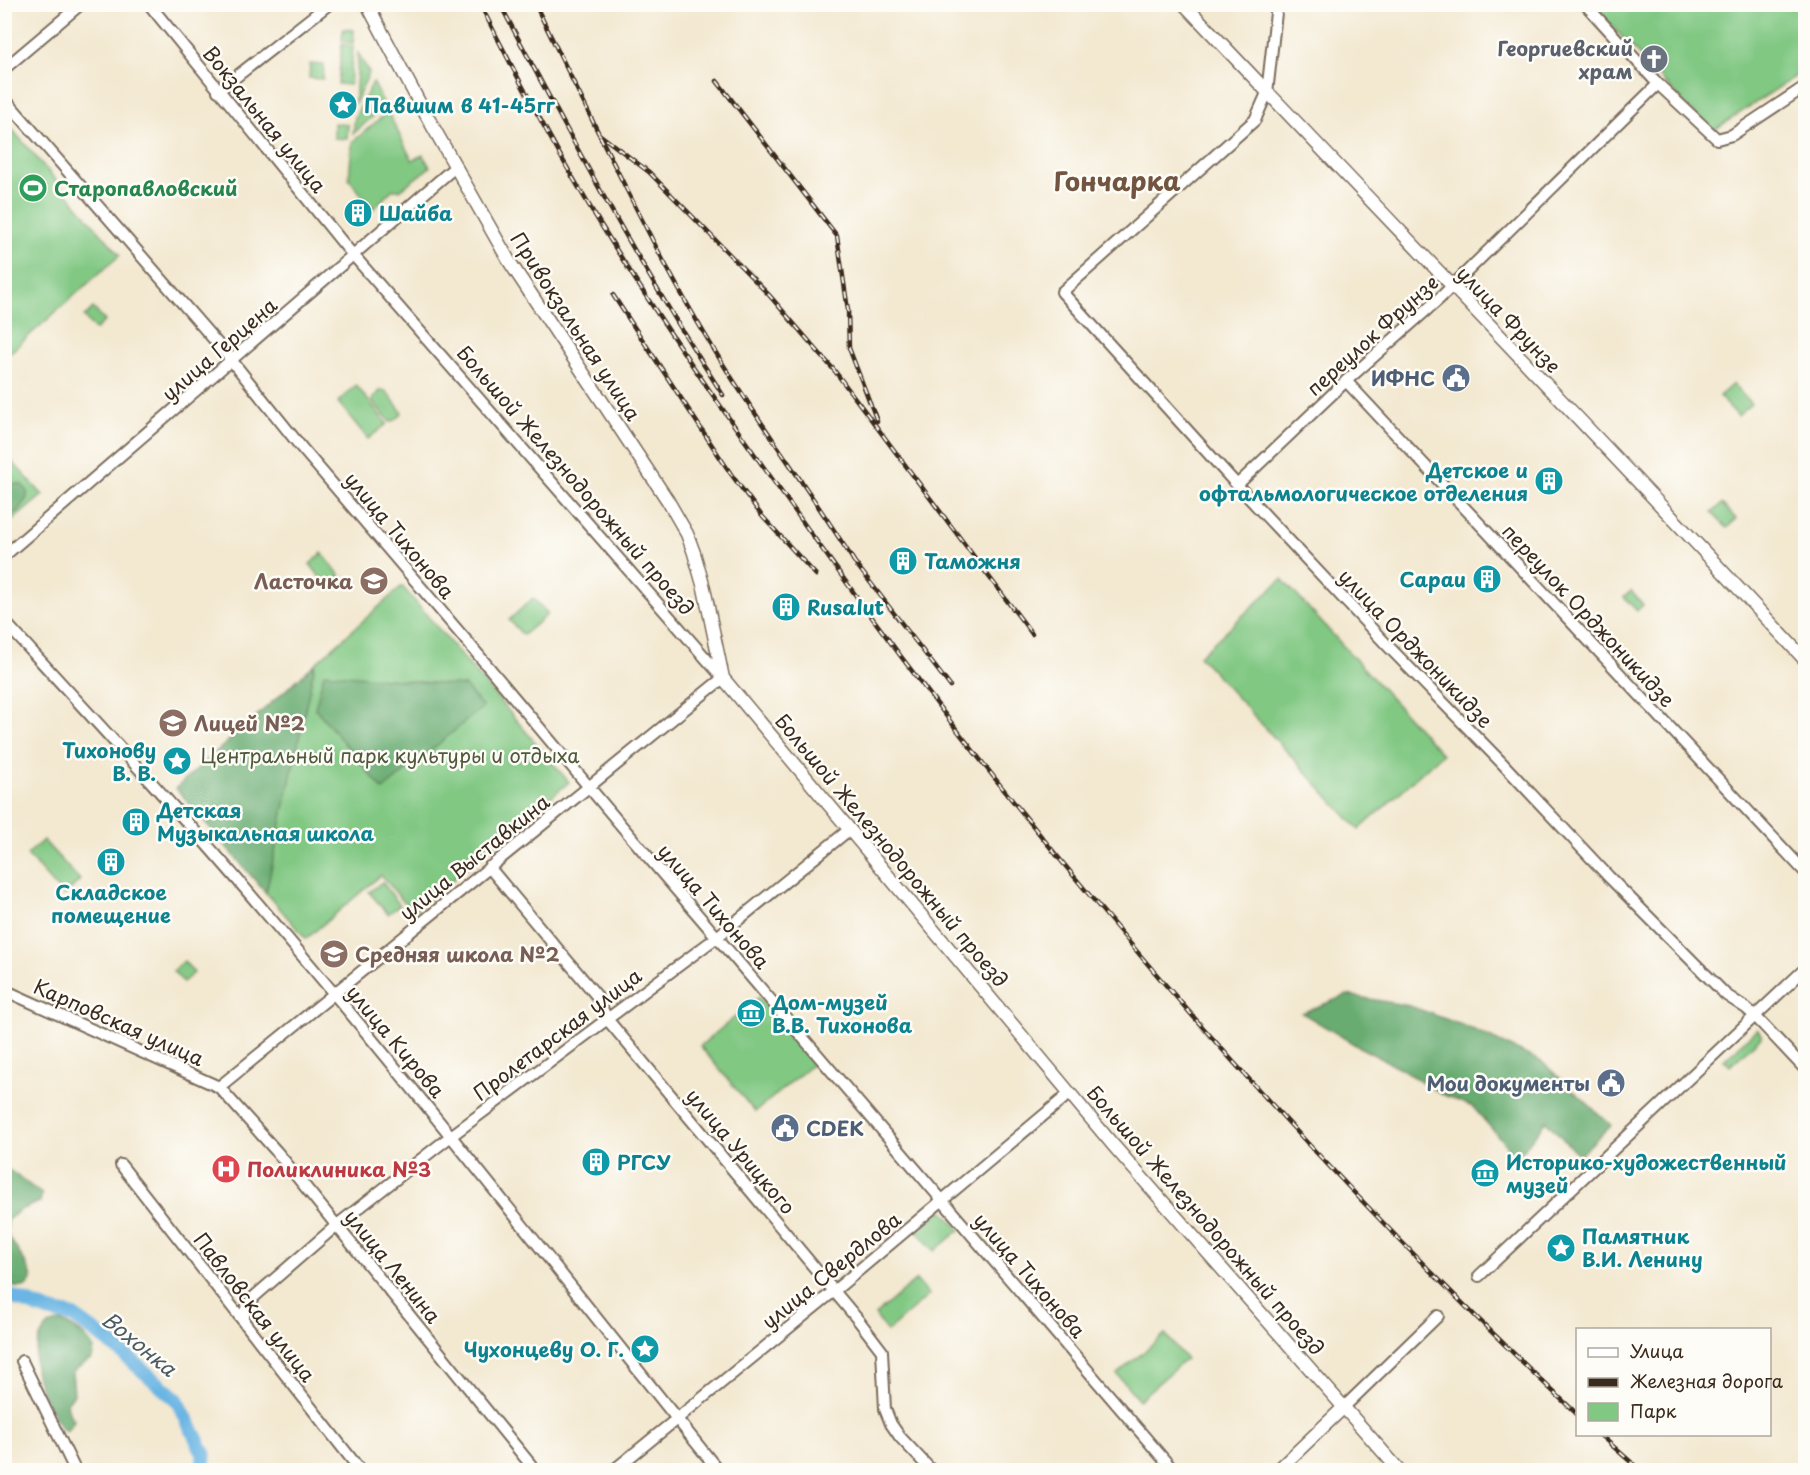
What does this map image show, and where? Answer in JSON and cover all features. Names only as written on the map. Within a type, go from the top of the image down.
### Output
[{"type":"main road","name":"Привокзальная улица","points":[[367,4],[455,167],[509,261],[687,534],[704,588],[723,678]]},
{"type":"main road","name":"улица Фрунзе","points":[[1184,4],[1676,521],[1806,661]]},
{"type":"main road","name":"Большой Железнодорожный проезд","points":[[723,678],[1069,1094],[1400,1470]]},
{"type":"main road","points":[[1278,1470],[1344,1407]]},
{"type":"street","points":[[4,69],[81,4]]},
{"type":"street","name":"Вокзальная улица","points":[[148,4],[354,255]]},
{"type":"street","points":[[218,91],[329,4]]},
{"type":"street","points":[[1268,93],[1277,4]]},
{"type":"street","points":[[1585,4],[1658,84],[1717,139],[1732,135],[1806,86]]},
{"type":"street","name":"переулок Фрунзе","points":[[1237,485],[1346,381],[1452,287],[1658,84]]},
{"type":"street","name":"улица Орджоникидзе","points":[[1268,93],[1255,120],[1062,292],[1237,485],[1386,644],[1609,877],[1726,995],[1755,1016],[1806,1070]]},
{"type":"street","name":"улица Тихонова","points":[[4,98],[232,361],[301,447],[1173,1470]]},
{"type":"street","name":"улица Герцена","points":[[4,556],[455,167]]},
{"type":"street","name":"Большой Железнодорожный проезд","points":[[354,255],[723,678]]},
{"type":"street","name":"переулок Орджоникидзе","points":[[1346,381],[1806,873]]},
{"type":"street","name":"улица Кирова","points":[[4,621],[264,910],[451,1136],[718,1470]]},
{"type":"street","name":"улица Выставкина","points":[[219,1087],[723,678]]},
{"type":"street","name":"Пролетарская улица","points":[[244,1323],[247,1305],[255,1296],[337,1225],[451,1136],[717,937],[850,829]]},
{"type":"street","name":"улица Урицкого","points":[[489,867],[596,995],[607,1019],[882,1351],[885,1409],[891,1424],[931,1470]]},
{"type":"street","points":[[1479,1276],[1806,968]]},
{"type":"street","name":"Карповская улица","points":[[4,990],[219,1087]]},
{"type":"street","name":"улица Ленина","points":[[219,1087],[337,1225],[535,1470]]},
{"type":"street","name":"улица Свердлова","points":[[614,1470],[943,1201],[1069,1094]]},
{"type":"street","name":"Павловская улица","points":[[121,1165],[360,1470]]},
{"type":"street","points":[[1344,1407],[1438,1316]]},
{"type":"street","points":[[22,1361],[75,1470]]},
{"type":"green space","points":[[1592,5],[1805,5],[1805,70],[1711,132]]},
{"type":"green space","points":[[343,29],[354,30],[353,43],[342,41]]},
{"type":"green space","points":[[342,44],[353,46],[350,85],[338,84]]},
{"type":"green space","points":[[358,53],[369,73],[355,104]]},
{"type":"green space","points":[[310,64],[324,65],[323,79],[309,78]]},
{"type":"green space","points":[[373,82],[385,106],[353,134],[355,117]]},
{"type":"green space","points":[[388,112],[412,160],[423,155],[430,167],[400,190],[392,190],[373,209],[349,179],[352,142]]},
{"type":"green space","name":"Старопавловский","points":[[5,121],[120,255],[5,357]]},
{"type":"green space","points":[[334,123],[348,125],[347,139],[334,138]]},
{"type":"green space","points":[[93,308],[105,321],[95,330],[84,317]]},
{"type":"green space","points":[[1733,384],[1751,404],[1738,416],[1719,396]]},
{"type":"green space","points":[[356,385],[387,424],[368,439],[338,402]]},
{"type":"green space","points":[[383,390],[402,412],[392,422],[372,401]]},
{"type":"green space","points":[[4,453],[43,495],[5,527],[4,527]]},
{"type":"green space","points":[[21,484],[27,490],[27,498],[17,512],[5,515],[5,487]]},
{"type":"green space","points":[[1722,504],[1736,519],[1727,528],[1712,513]]},
{"type":"green space","points":[[322,553],[342,578],[329,589],[310,564]]},
{"type":"green space","points":[[1282,579],[1442,754],[1359,830],[1199,656]]},
{"type":"green space","name":"Центральный парк культуры и отдыха","points":[[402,586],[569,782],[413,913],[381,875],[306,939],[176,788]]},
{"type":"green space","points":[[1631,591],[1643,605],[1637,611],[1624,597]]},
{"type":"green space","points":[[533,598],[548,614],[523,635],[509,620]]},
{"type":"green space","points":[[315,664],[266,893],[176,788]]},
{"type":"green space","points":[[324,673],[465,686],[483,707],[383,790],[315,708]]},
{"type":"green space","points":[[43,840],[80,880],[64,896],[27,855]]},
{"type":"green space","points":[[382,882],[400,905],[388,914],[369,892]]},
{"type":"green space","points":[[184,961],[194,973],[183,982],[173,971]]},
{"type":"green space","points":[[1347,995],[1410,1006],[1470,1028],[1542,1062],[1611,1125],[1579,1156],[1546,1121],[1517,1158],[1473,1107],[1439,1093],[1402,1069],[1359,1047],[1302,1013]]},
{"type":"green space","points":[[759,997],[814,1063],[755,1112],[700,1046]]},
{"type":"green space","points":[[1757,1029],[1762,1036],[1730,1066],[1724,1060]]},
{"type":"green space","points":[[5,1167],[42,1194],[40,1202],[20,1210],[8,1220],[7,1234],[32,1277],[28,1286],[25,1287],[13,1286],[5,1282]]},
{"type":"green space","points":[[942,1209],[960,1230],[934,1251],[917,1231]]},
{"type":"green space","points":[[916,1280],[929,1295],[887,1332],[875,1315]]},
{"type":"green space","points":[[62,1322],[81,1333],[94,1349],[92,1358],[72,1372],[74,1394],[67,1403],[69,1413],[74,1420],[66,1431],[60,1427],[43,1395],[35,1364],[39,1340],[43,1332],[48,1326]]},
{"type":"green space","points":[[1165,1334],[1186,1359],[1139,1400],[1117,1374]]},
{"type":"waterway","name":"Вохонка","points":[[4,1292],[49,1311],[73,1316],[116,1347],[177,1400],[204,1454],[203,1470]]},
{"type":"railway","points":[[480,4],[576,183],[660,317],[710,392],[815,539],[989,771],[1175,995],[1272,1104],[1473,1314],[1576,1413]]},
{"type":"railway","points":[[500,4],[635,251],[723,395]]},
{"type":"railway","points":[[535,4],[599,134],[649,172],[769,295],[834,370],[1032,634]]},
{"type":"railway","points":[[717,81],[837,236],[848,310],[849,348],[877,421]]},
{"type":"railway","points":[[600,136],[661,256],[710,344],[857,566]]},
{"type":"railway","points":[[613,295],[731,474],[762,516],[816,575]]},
{"type":"railway","points":[[853,560],[950,686]]},
{"type":"railway","points":[[1601,1436],[1640,1470]]},
{"type":"place","name":"Георгиевский храм","points":[[1654,59]]},
{"type":"place","name":"Павшим в 41-45гг","points":[[343,105]]},
{"type":"place","name":"Старопавловский","points":[[33,188]]},
{"type":"place","name":"Шайба","points":[[358,213]]},
{"type":"place","name":"ИФНС","points":[[1456,378]]},
{"type":"place","name":"Детское и офтальмологическое отделения","points":[[1549,481]]},
{"type":"place","name":"Таможня","points":[[903,561]]},
{"type":"place","name":"Сараи","points":[[1487,579]]},
{"type":"place","name":"Ласточка","points":[[374,581]]},
{"type":"place","name":"Rusalut","points":[[786,607]]},
{"type":"place","name":"Лицей №2","points":[[173,723]]},
{"type":"place","name":"Тихонову В. В.","points":[[177,761]]},
{"type":"place","name":"Детская Музыкальная школа","points":[[136,822]]},
{"type":"place","name":"Складское помещение","points":[[111,862]]},
{"type":"place","name":"Средняя школа №2","points":[[334,954]]},
{"type":"place","name":"Дом-музей В.В. Тихонова","points":[[751,1013]]},
{"type":"place","name":"Мои документы","points":[[1611,1083]]},
{"type":"place","name":"CDEK","points":[[785,1128]]},
{"type":"place","name":"РГСУ","points":[[596,1162]]},
{"type":"place","name":"Поликлиника №3","points":[[226,1169]]},
{"type":"place","name":"Историко-художественный музей","points":[[1485,1173]]},
{"type":"place","name":"Памятник В.И. Ленину","points":[[1561,1248]]},
{"type":"place","name":"Чухонцеву О. Г.","points":[[645,1349]]},
{"type":"district","name":"Гончарка","points":[[1117,180]]}]
